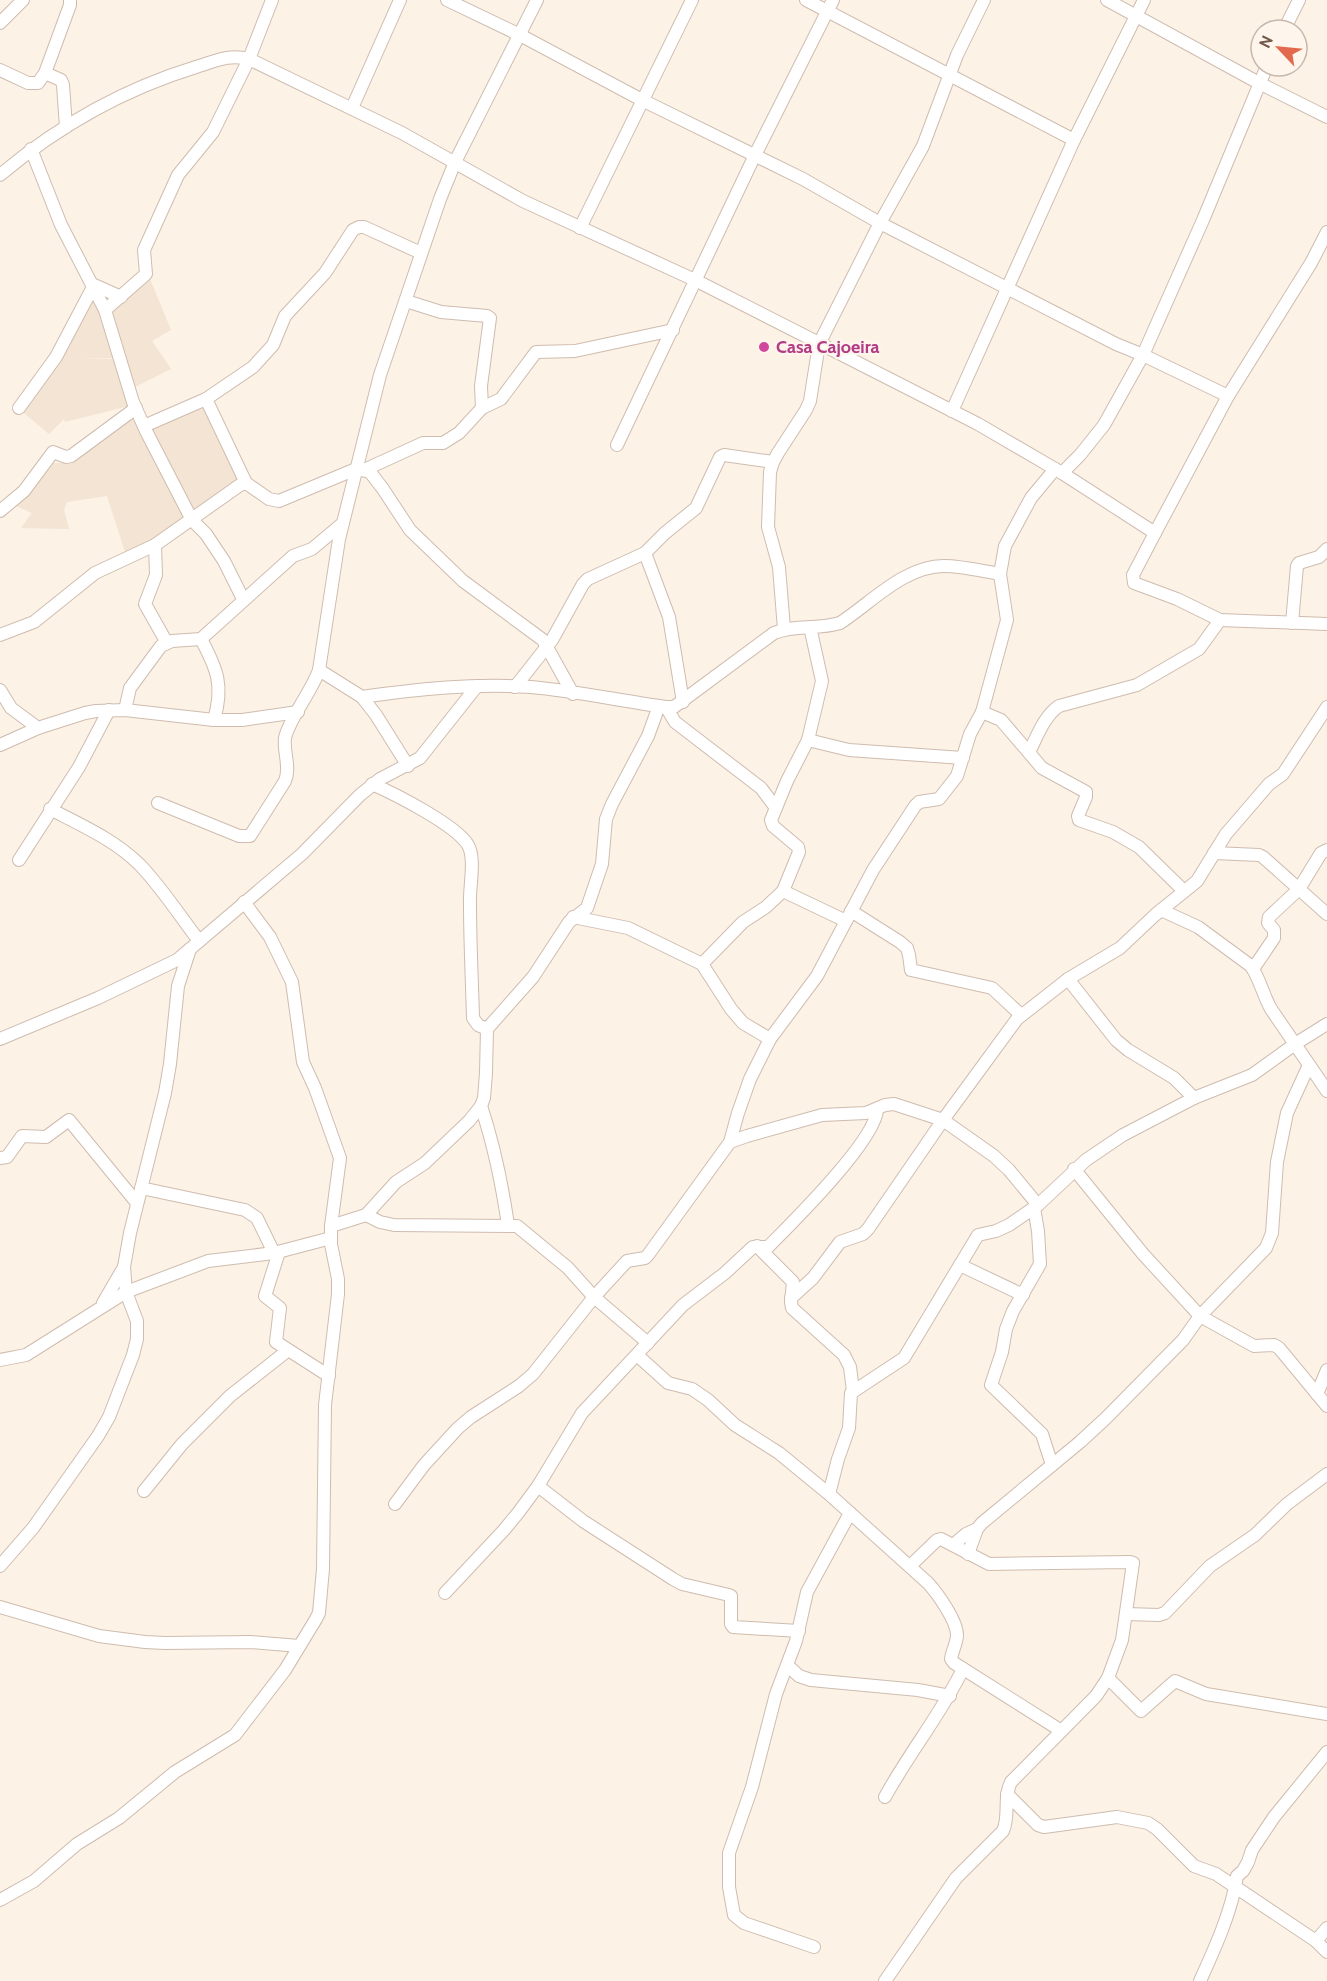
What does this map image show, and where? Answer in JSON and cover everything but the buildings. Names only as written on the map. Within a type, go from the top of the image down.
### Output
[{"type":"street","points":[[0,23],[22,0]]},
{"type":"street","points":[[0,70],[35,85],[38,83],[45,73],[70,0]]},
{"type":"street","points":[[105,310],[146,274],[144,250],[178,175],[213,132],[249,59],[272,0]]},
{"type":"street","points":[[352,108],[400,0]]},
{"type":"street","points":[[447,0],[755,155],[880,223],[1126,349],[1228,396]]},
{"type":"street","points":[[158,803],[238,836],[250,836],[285,781],[288,774],[285,740],[319,670],[324,626],[343,523],[360,469],[380,375],[455,162],[537,0]]},
{"type":"street","points":[[580,228],[692,0]]},
{"type":"street","points":[[806,0],[831,5],[949,74],[1074,140]]},
{"type":"street","points":[[784,629],[779,567],[768,528],[772,462],[810,401],[819,344],[880,223],[923,146],[961,45],[984,0]]},
{"type":"street","points":[[1107,0],[1259,83],[1327,117]]},
{"type":"street","points":[[952,411],[1074,140],[1143,0]]},
{"type":"street","points":[[1290,18],[1299,0]]},
{"type":"street","points":[[617,445],[755,155],[831,5]]},
{"type":"street","points":[[0,175],[31,149],[66,127],[158,79],[230,56],[249,59],[352,108],[523,201],[697,281],[978,424],[1058,471],[1155,533]]},
{"type":"street","points":[[45,73],[61,81],[63,85],[66,127]]},
{"type":"street","points":[[395,1504],[424,1465],[458,1428],[533,1374],[594,1297],[627,1261],[645,1258],[648,1255],[730,1142],[750,1080],[770,1039],[817,976],[873,870],[915,806],[920,802],[939,799],[957,776],[970,734],[982,712],[1006,620],[1007,612],[1000,574],[1005,546],[1019,518],[1038,490],[1084,451],[1104,425],[1143,355],[1203,220],[1261,78]]},
{"type":"street","points":[[31,149],[61,225],[105,310],[136,408],[144,426],[192,520],[206,534],[224,561],[243,599]]},
{"type":"street","points":[[144,426],[206,399],[252,367],[267,353],[285,316],[321,278],[358,227],[364,227],[422,254]]},
{"type":"street","points":[[1327,232],[1311,263],[1228,396],[1133,575],[1134,583],[1177,599],[1220,620],[1327,624]]},
{"type":"street","points":[[94,285],[121,297]]},
{"type":"street","points":[[19,408],[56,357],[94,285]]},
{"type":"street","points":[[406,301],[441,312],[490,318],[481,386],[482,408]]},
{"type":"street","points":[[206,399],[246,483],[268,499],[279,501],[423,443],[443,443],[459,434],[482,408],[501,399],[536,352],[575,351],[673,330]]},
{"type":"street","points":[[0,511],[24,491],[53,453],[66,458],[71,456],[136,408]]},
{"type":"street","points":[[515,687],[556,634],[578,591],[588,579],[645,553],[665,532],[696,508],[720,457],[724,455],[772,462]]},
{"type":"street","points":[[360,469],[370,472],[410,530],[477,592],[537,635],[547,646],[573,694]]},
{"type":"street","points":[[0,635],[34,622],[95,573],[155,545],[246,483]]},
{"type":"street","points":[[126,710],[130,688],[157,650],[167,643],[185,639],[201,639],[293,556],[312,549],[343,523]]},
{"type":"street","points":[[155,545],[156,575],[145,604],[167,643]]},
{"type":"street","points":[[1292,623],[1299,563],[1319,557],[1327,549]]},
{"type":"street","points":[[645,553],[669,617],[683,702]]},
{"type":"street","points":[[362,697],[416,689],[515,687],[674,707],[764,639],[784,629],[829,627],[840,623],[906,576],[924,568],[944,566],[1000,574]]},
{"type":"street","points":[[1029,752],[1047,716],[1053,710],[1059,706],[1137,685],[1199,649],[1220,620]]},
{"type":"street","points":[[702,964],[743,922],[766,907],[783,891],[799,849],[771,823],[787,781],[808,740],[822,681],[810,627]]},
{"type":"street","points":[[201,639],[219,678],[220,694],[214,720]]},
{"type":"street","points":[[319,670],[362,697],[408,766]]},
{"type":"street","points":[[0,1039],[98,998],[177,960],[302,854],[372,784],[420,758],[477,686]]},
{"type":"street","points":[[0,690],[11,708],[38,728]]},
{"type":"street","points":[[663,707],[675,722],[761,788],[776,808]]},
{"type":"street","points":[[0,1360],[26,1355],[126,1292],[208,1261],[277,1252],[331,1232],[366,1215],[396,1182],[418,1169],[469,1121],[481,1106],[484,1098],[487,1029],[533,977],[573,917],[587,908],[602,864],[606,819],[663,707]]},
{"type":"street","points":[[791,1298],[813,1278],[840,1242],[868,1230],[943,1120],[1022,1015],[1068,978],[1120,948],[1202,875],[1232,825],[1269,784],[1283,774],[1327,707]]},
{"type":"street","points":[[0,745],[38,728],[85,713],[109,710],[214,720],[242,720],[298,712]]},
{"type":"street","points":[[18,860],[79,767],[109,710]]},
{"type":"street","points":[[982,712],[1001,720],[1042,768],[1086,792],[1077,816],[1079,820],[1113,832],[1139,847],[1185,891]]},
{"type":"street","points":[[808,740],[849,750],[963,758]]},
{"type":"street","points":[[372,784],[399,795],[441,822],[467,843],[472,853],[470,904],[473,1018],[478,1025],[487,1029]]},
{"type":"street","points":[[50,809],[96,832],[135,861],[153,880],[195,945]]},
{"type":"street","points":[[1253,969],[1275,934],[1268,923],[1269,917],[1299,889],[1321,853],[1327,849]]},
{"type":"street","points":[[1214,853],[1258,855],[1327,914]]},
{"type":"street","points":[[783,891],[848,916],[900,942],[907,948],[911,970],[992,988],[1022,1015]]},
{"type":"street","points":[[0,1900],[34,1881],[77,1844],[119,1818],[175,1772],[235,1735],[267,1696],[319,1613],[324,1548],[324,1439],[338,1294],[331,1232],[340,1158],[315,1088],[303,1062],[292,982],[270,938],[244,902]]},
{"type":"street","points":[[1161,910],[1198,927],[1253,969],[1264,999],[1327,1091]]},
{"type":"street","points":[[573,917],[628,928],[702,964],[731,1009],[743,1023],[770,1039]]},
{"type":"street","points":[[0,1566],[33,1528],[98,1436],[109,1417],[133,1355],[137,1340],[136,1321],[126,1292],[124,1268],[170,1064],[178,986],[195,945]]},
{"type":"street","points":[[1068,978],[1116,1040],[1174,1078],[1194,1098]]},
{"type":"street","points":[[829,1494],[849,1428],[850,1396],[853,1391],[904,1358],[978,1236],[1009,1225],[1036,1206],[1074,1169],[1123,1135],[1194,1098],[1252,1075],[1327,1024]]},
{"type":"street","points":[[953,1545],[966,1534],[977,1529],[1106,1418],[1183,1340],[1200,1316],[1266,1248],[1270,1240],[1277,1162],[1287,1113],[1309,1065]]},
{"type":"street","points":[[730,1142],[822,1115],[866,1113],[885,1105],[894,1104],[943,1120],[994,1156],[1009,1170],[1036,1206],[1040,1264],[1013,1311],[991,1384],[1042,1434],[1052,1465]]},
{"type":"street","points":[[481,1106],[501,1176],[508,1225]]},
{"type":"street","points":[[445,1593],[504,1530],[538,1486],[582,1413],[683,1305],[725,1273],[753,1247],[768,1247],[818,1196],[862,1141],[875,1121],[877,1110]]},
{"type":"street","points":[[0,1158],[7,1157],[20,1137],[24,1135],[46,1137],[69,1120],[137,1203]]},
{"type":"street","points":[[734,1129],[747,1136]]},
{"type":"street","points":[[1074,1169],[1143,1254],[1200,1316],[1254,1346],[1274,1345],[1279,1348],[1327,1406]]},
{"type":"street","points":[[141,1188],[245,1210],[256,1218],[277,1252],[265,1296],[280,1308],[276,1342],[329,1376]]},
{"type":"street","points":[[366,1215],[380,1222],[394,1225],[508,1225],[521,1229],[568,1269],[594,1297],[648,1343]]},
{"type":"street","points":[[757,1246],[793,1282],[792,1308],[849,1362],[853,1391]]},
{"type":"street","points":[[960,1265],[1023,1295]]},
{"type":"street","points":[[101,1307],[124,1268]]},
{"type":"street","points":[[144,1491],[182,1444],[230,1396],[287,1351]]},
{"type":"street","points":[[637,1355],[668,1383],[692,1389],[708,1400],[729,1420],[779,1453],[829,1494],[937,1593],[950,1615],[957,1636],[951,1659],[963,1669],[1060,1730]]},
{"type":"street","points":[[1317,1394],[1327,1370]]},
{"type":"street","points":[[1126,1614],[1160,1615],[1165,1613],[1210,1566],[1256,1534],[1287,1504],[1327,1474]]},
{"type":"street","points":[[538,1486],[584,1521],[673,1579],[682,1584],[731,1596],[731,1624],[734,1627],[799,1631]]},
{"type":"street","points":[[814,1947],[738,1919],[734,1915],[727,1861],[754,1777],[776,1694],[799,1631],[807,1593],[850,1513]]},
{"type":"street","points":[[968,1554],[977,1529]]},
{"type":"street","points":[[885,1981],[956,1878],[1003,1831],[1006,1824],[1007,1794],[1011,1782],[1096,1696],[1108,1678],[1122,1640],[1132,1562],[1074,1561],[989,1564],[941,1539],[937,1540],[910,1566]]},
{"type":"street","points":[[0,1607],[99,1636],[165,1643],[250,1642],[299,1646]]},
{"type":"street","points":[[788,1666],[799,1676],[811,1680],[918,1690],[950,1696]]},
{"type":"street","points":[[885,1797],[902,1767],[950,1696],[963,1669]]},
{"type":"street","points":[[1108,1678],[1141,1711],[1175,1681],[1206,1694],[1327,1713]]},
{"type":"street","points":[[1200,1981],[1214,1952],[1236,1882],[1252,1850],[1274,1817],[1327,1752]]},
{"type":"street","points":[[1007,1794],[1038,1826],[1117,1817],[1148,1823],[1194,1866],[1236,1882],[1316,1941],[1327,1953]]},
{"type":"street","points":[[1316,1941],[1327,1928]]},
{"type":"shaded area","points":[[150,279],[171,330],[152,341],[171,369],[133,388],[115,358],[81,359],[115,359],[129,406],[65,422],[64,419],[49,434],[19,409],[94,292],[103,313]]},
{"type":"shaded area","points":[[205,401],[242,482],[191,516],[147,428]]},
{"type":"shaded area","points":[[134,414],[187,518],[126,555],[107,496],[67,502],[64,510],[69,529],[21,528],[32,513],[16,506],[54,463],[69,463]]},
{"type":"place","name":"Casa Cajoeira","points":[[764,347]]}]
